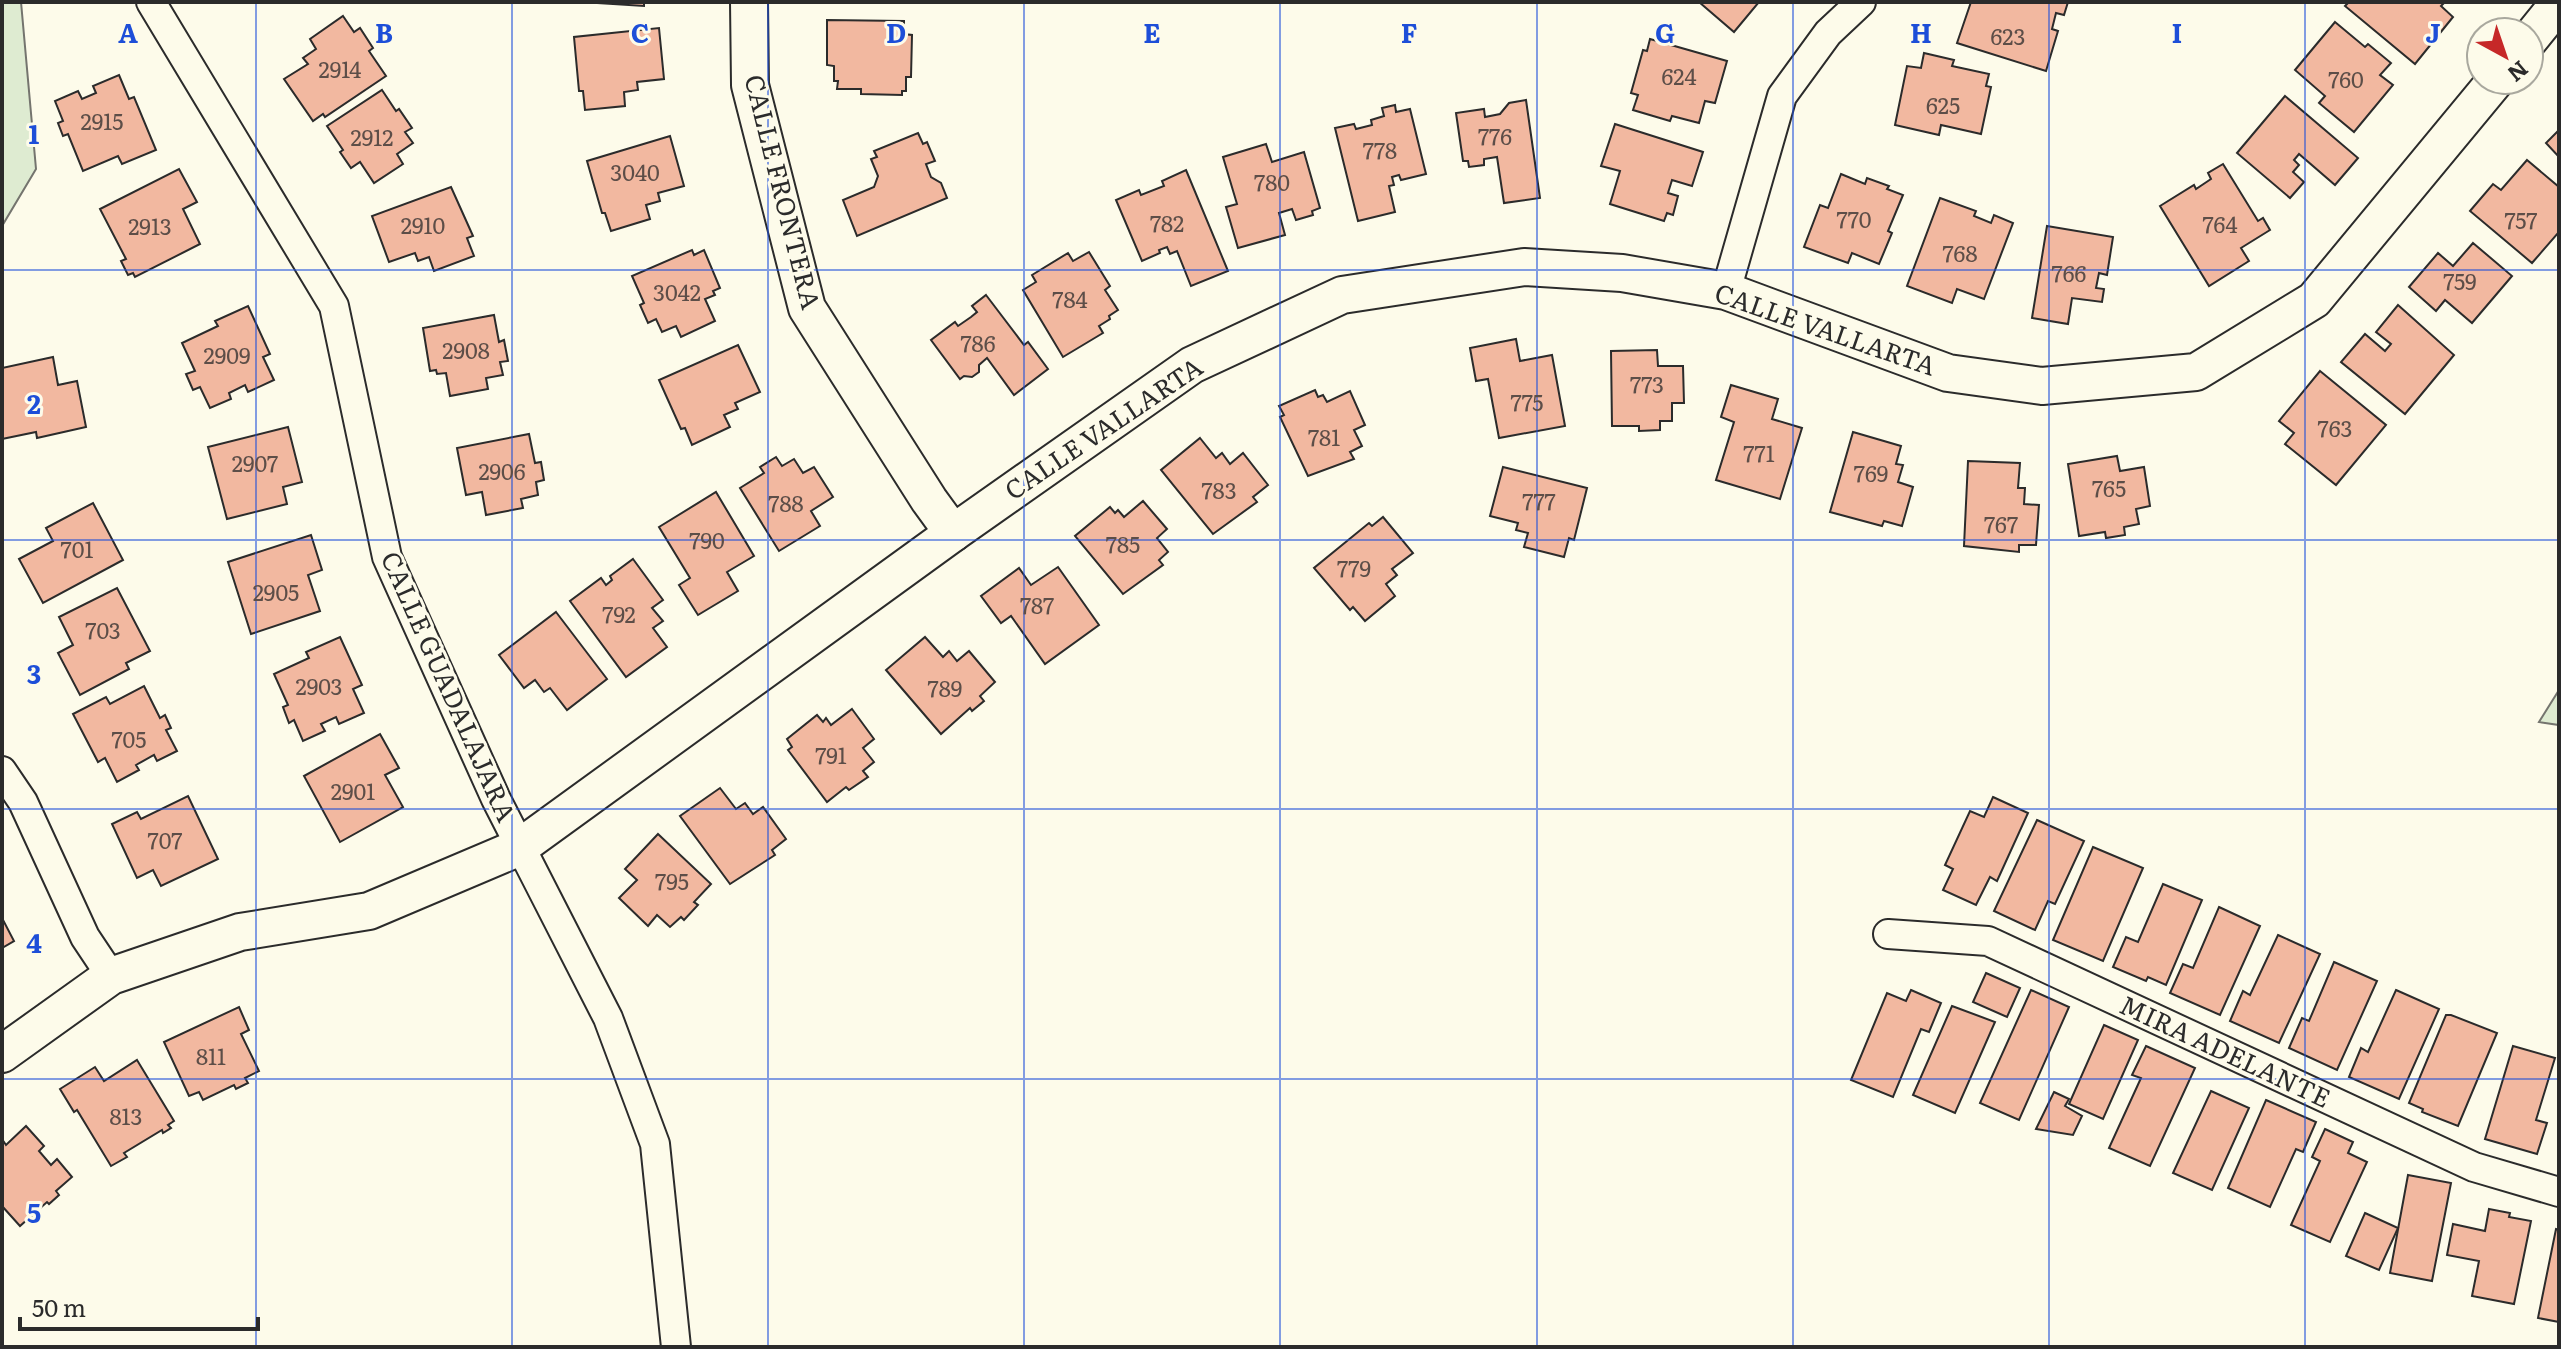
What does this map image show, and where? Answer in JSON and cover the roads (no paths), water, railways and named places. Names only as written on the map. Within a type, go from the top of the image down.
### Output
[{"type":"street","name":"CALLE GUADALAJARA","points":[[151,2],[334,306],[387,557],[496,799],[608,1018],[655,1144],[676,1347]]},
{"type":"street","name":"CALLE FRONTERA","points":[[749,2],[750,85],[807,308],[953,533]]},
{"type":"street","points":[[1726,291],[1782,96],[1828,33],[1861,2]]},
{"type":"street","points":[[2545,20],[2559,3]]},
{"type":"street","name":"CALLE VALLARTA","points":[[2,1054],[111,976],[240,932],[369,911],[520,847],[953,533],[1192,365],[1342,295],[1524,267],[1622,273],[1726,291],[1948,373],[2042,386],[2196,372],[2314,300],[2483,96]]},
{"type":"street","points":[[2,771],[23,802],[85,937],[111,976]]},
{"type":"street","name":"MIRA ADELANTE","points":[[1888,934],[1988,941],[2474,1167],[2559,1192]]}]
